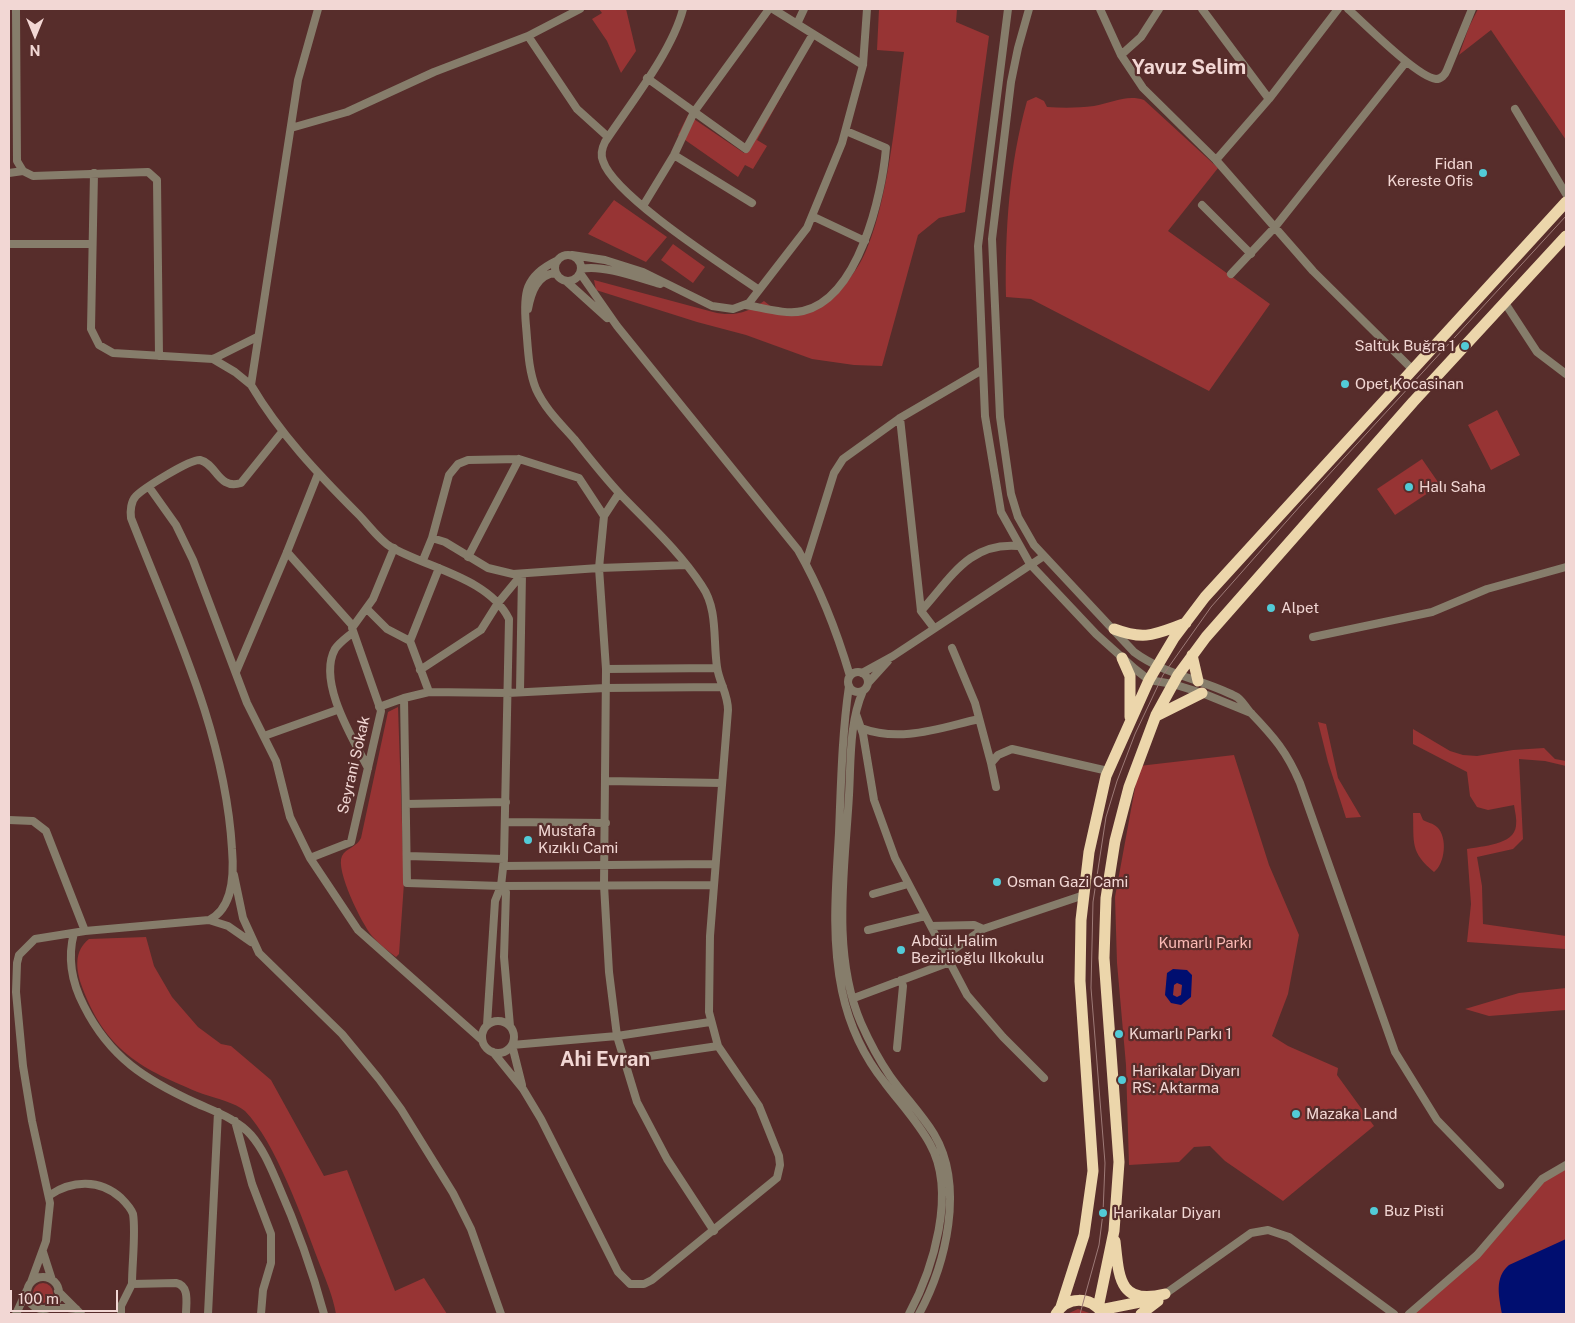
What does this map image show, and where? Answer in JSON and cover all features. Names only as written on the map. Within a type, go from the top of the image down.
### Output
[{"type":"highway","points":[[1059,1311],[1084,1235],[1093,1171],[1080,981],[1081,920],[1089,852],[1108,771],[1149,680],[1186,623],[1212,590],[1566,202]]},
{"type":"highway","points":[[1100,1311],[1114,1231],[1120,1162],[1104,958],[1106,898],[1115,841],[1129,786],[1156,716],[1175,680],[1192,655],[1271,560],[1566,236]]},
{"type":"highway","points":[[1114,629],[1132,636],[1148,636],[1186,623]]},
{"type":"highway","points":[[1192,655],[1198,682]]},
{"type":"highway","points":[[1122,658],[1130,676],[1130,723]]},
{"type":"highway","points":[[1156,716],[1202,693]]},
{"type":"highway","points":[[1114,1231],[1120,1280],[1123,1286],[1138,1296],[1165,1294]]},
{"type":"highway","points":[[1100,1311],[1142,1303],[1165,1294]]},
{"type":"highway","points":[[1141,1314],[1165,1294]]},
{"type":"highway","points":[[1059,1311],[1070,1302],[1079,1300],[1088,1301],[1100,1311]]},
{"type":"street","points":[[16,9],[13,106],[18,161],[23,171]]},
{"type":"street","points":[[251,386],[257,337],[300,68],[318,9]]},
{"type":"street","points":[[291,128],[347,112],[434,72],[528,36],[580,9]]},
{"type":"street","points":[[683,9],[679,24],[647,78],[608,137],[602,151],[604,164],[629,195],[760,290]]},
{"type":"street","points":[[643,206],[674,155],[694,112],[769,9]]},
{"type":"street","points":[[773,9],[863,65]]},
{"type":"street","points":[[797,24],[804,9]]},
{"type":"street","points":[[746,305],[760,290],[807,228],[812,216],[846,131],[863,65],[867,9]]},
{"type":"street","points":[[1008,9],[978,246],[982,370],[986,423],[997,496],[1004,520],[1030,564],[1122,658],[1149,680],[1198,682],[1237,697],[1271,733],[1298,777],[1400,1062],[1437,1120],[1500,1185]]},
{"type":"street","points":[[1029,9],[1011,82],[993,231],[993,286],[1000,417],[1012,494],[1023,526],[1044,556],[1134,652],[1175,680],[1251,713]]},
{"type":"street","points":[[1100,9],[1121,55],[1150,96],[1216,160],[1313,271],[1412,370]]},
{"type":"street","points":[[1121,55],[1141,37],[1159,9]]},
{"type":"street","points":[[1202,9],[1269,99]]},
{"type":"street","points":[[1216,160],[1269,99],[1338,9]]},
{"type":"street","points":[[1348,9],[1406,62],[1431,78],[1443,76],[1472,9]]},
{"type":"street","points":[[647,78],[746,149],[813,34]]},
{"type":"street","points":[[528,36],[577,109],[608,137]]},
{"type":"street","points":[[1232,274],[1276,227],[1406,62]]},
{"type":"street","points":[[1515,109],[1566,194]]},
{"type":"street","points":[[149,487],[176,525],[193,560],[247,703],[276,761],[290,817],[310,858],[358,930],[482,1040],[484,1045],[493,1052],[523,1089],[618,1272],[625,1282],[634,1285],[648,1283],[774,1182],[780,1165],[779,1156],[759,1106],[718,1046],[710,1022],[708,974],[713,885],[728,710],[717,668],[711,608],[702,585],[619,493],[540,396],[532,376],[524,299],[530,281],[543,267],[556,261],[563,255],[572,255],[588,256],[624,265],[658,279],[712,306],[733,309],[746,305],[790,312],[804,311],[817,306],[846,277],[865,241],[879,198],[886,148],[846,131]]},
{"type":"street","points":[[674,155],[752,203]]},
{"type":"street","points":[[9,173],[23,171],[33,176],[148,172],[158,180],[159,356]]},
{"type":"street","points":[[94,173],[91,329],[96,341],[103,348],[113,353],[213,360],[235,372],[251,386],[282,432],[318,474],[390,546],[423,560],[486,593],[498,603],[509,619],[504,863],[501,886],[495,901],[487,1025],[482,1040]]},
{"type":"street","points":[[1202,205],[1251,254]]},
{"type":"street","points":[[812,216],[865,241]]},
{"type":"street","points":[[9,244],[92,244]]},
{"type":"street","points":[[572,255],[579,260],[581,271],[617,326],[780,525],[806,563],[829,613],[850,676],[844,734],[834,932],[838,970],[850,1017],[873,1067],[930,1144],[937,1159],[941,1180],[942,1199],[931,1262],[922,1289],[909,1314]]},
{"type":"street","points":[[556,261],[556,273]]},
{"type":"street","points":[[566,281],[574,280],[581,271],[589,267],[669,286]]},
{"type":"street","points":[[556,273],[617,326]]},
{"type":"street","points":[[525,318],[532,291],[545,276],[556,273]]},
{"type":"street","points":[[1505,303],[1537,352],[1566,374]]},
{"type":"street","points":[[213,360],[257,337]]},
{"type":"street","points":[[806,563],[834,473],[840,464],[851,452],[900,418],[982,370]]},
{"type":"street","points":[[900,418],[921,611],[934,628]]},
{"type":"street","points":[[254,945],[240,906],[234,868],[228,798],[213,733],[131,518],[134,499],[149,487],[190,462],[198,460],[204,462],[225,483],[232,485],[240,483],[282,432]]},
{"type":"street","points":[[423,560],[432,538],[446,483],[455,467],[473,459],[519,459],[579,478],[604,516]]},
{"type":"street","points":[[468,557],[519,459]]},
{"type":"street","points":[[236,672],[288,552],[318,474]]},
{"type":"street","points":[[619,493],[604,516],[599,568],[606,669],[604,885],[606,946],[617,1036],[632,1089],[653,1134],[682,1184],[714,1231]]},
{"type":"street","points":[[432,538],[445,542],[468,557],[496,571],[522,574],[599,568],[686,566]]},
{"type":"street","points":[[921,611],[972,555],[992,547],[1018,546]]},
{"type":"street","points":[[368,768],[337,710],[331,675],[332,659],[335,649],[373,600],[394,548]]},
{"type":"street","points":[[288,552],[352,629]]},
{"type":"street","points":[[862,673],[893,656],[1044,556]]},
{"type":"street","points":[[1313,636],[1432,612],[1487,589],[1566,567]]},
{"type":"street","points":[[429,692],[410,641],[439,568]]},
{"type":"street","points":[[420,670],[481,630],[498,603],[522,574]]},
{"type":"street","points":[[520,691],[522,574]]},
{"type":"street","points":[[367,609],[387,629],[410,641]]},
{"type":"street","name":"Seyrani Sokak","points":[[310,858],[351,842],[381,711],[352,629]]},
{"type":"street","points":[[952,648],[979,719],[996,787]]},
{"type":"street","points":[[893,656],[868,683],[863,691],[856,712],[848,816],[843,936],[854,998],[859,1015],[891,1077],[933,1132],[948,1167],[950,1194],[942,1256],[932,1288],[919,1314]]},
{"type":"street","points":[[606,669],[717,668]]},
{"type":"street","points":[[850,676],[855,672],[862,673],[867,677],[868,683]]},
{"type":"street","points":[[849,686],[853,690],[863,691]]},
{"type":"street","points":[[380,707],[404,698],[429,692],[508,693],[605,688],[723,687]]},
{"type":"street","points":[[404,698],[407,883],[501,886],[713,885]]},
{"type":"street","points":[[264,736],[337,710]]},
{"type":"street","points":[[856,712],[861,728],[870,786],[878,815],[894,858],[967,995],[1004,1038],[1044,1078]]},
{"type":"street","points":[[861,728],[880,735],[901,736],[979,719]]},
{"type":"street","points":[[991,763],[1002,752],[1018,749],[1108,771]]},
{"type":"street","points":[[606,781],[722,783]]},
{"type":"street","points":[[406,804],[506,802]]},
{"type":"street","points":[[9,820],[33,821],[46,831],[85,932]]},
{"type":"street","points":[[506,822],[606,822]]},
{"type":"street","points":[[408,856],[504,863],[605,865],[715,864]]},
{"type":"street","points":[[16,1314],[43,1252],[50,1216],[50,1195],[27,1094],[19,1029],[17,963],[22,952],[35,939],[74,933],[209,920],[220,912],[226,903],[234,868]]},
{"type":"street","points":[[873,894],[908,884]]},
{"type":"street","points":[[501,886],[506,892],[504,957],[510,1026],[514,1036],[512,1046],[523,1089]]},
{"type":"street","points":[[854,998],[901,980],[948,958],[983,929],[1084,894]]},
{"type":"street","points":[[868,930],[925,916]]},
{"type":"street","points":[[209,920],[236,931],[254,945],[272,968],[342,1034],[379,1079],[401,1109],[460,1206],[477,1245],[501,1314]]},
{"type":"street","points":[[931,926],[974,925],[983,929]]},
{"type":"street","points":[[74,933],[70,955],[74,982],[85,1008],[108,1045],[143,1076],[235,1121],[255,1140],[274,1175],[301,1242],[324,1314]]},
{"type":"street","points":[[897,1048],[903,986],[901,980]]},
{"type":"street","points":[[850,1017],[859,1015]]},
{"type":"street","points":[[487,1025],[501,1021],[510,1026]]},
{"type":"street","points":[[493,1052],[504,1052],[512,1046],[617,1036],[710,1022]]},
{"type":"street","points":[[623,1060],[718,1046]]},
{"type":"street","points":[[208,1314],[218,1112]]},
{"type":"street","points":[[235,1121],[252,1184],[271,1234],[271,1263],[263,1290],[262,1314]]},
{"type":"street","points":[[1409,1314],[1477,1255],[1542,1179],[1566,1165]]},
{"type":"street","points":[[50,1195],[70,1185],[84,1184],[106,1188],[124,1201],[133,1212],[132,1284],[121,1306],[121,1314]]},
{"type":"street","points":[[1165,1294],[1251,1233],[1268,1230],[1289,1237],[1394,1314]]},
{"type":"street","points":[[43,1252],[52,1280],[58,1291],[78,1312]]},
{"type":"street","points":[[31,1282],[39,1278],[52,1280]]},
{"type":"street","points":[[132,1284],[181,1284],[186,1290],[186,1314]]},
{"type":"street","points":[[27,1290],[31,1303],[42,1309]]},
{"type":"street","points":[[33,1314],[51,1306],[57,1300],[58,1291]]},
{"type":"street","points":[[51,1306],[78,1312]]},
{"type":"green space","points":[[599,9],[626,9],[636,51],[621,73],[607,41],[592,19],[602,13]]},
{"type":"green space","points":[[879,9],[957,9],[956,22],[989,36],[965,212],[939,218],[918,235],[882,366],[854,365],[812,359],[746,335],[697,322],[596,290],[594,280],[713,312],[733,314],[746,311],[764,301],[778,312],[805,309],[826,297],[846,282],[860,263],[871,238],[880,207],[893,139],[904,52],[877,50]]},
{"type":"green space","points":[[1478,9],[1566,9],[1566,140],[1491,30],[1459,55]]},
{"type":"green space","points":[[783,81],[788,84],[757,140],[767,146],[753,169],[745,165],[738,177],[678,135],[688,115],[744,153]]},
{"type":"green space","points":[[1036,97],[1044,101],[1047,107],[1059,108],[1094,106],[1125,98],[1144,100],[1218,168],[1168,231],[1270,304],[1209,391],[1031,299],[1006,297],[1007,223],[1012,174],[1027,101]]},
{"type":"green space","points":[[614,200],[667,237],[646,262],[588,234]]},
{"type":"green space","points":[[673,244],[705,267],[693,283],[661,260]]},
{"type":"green space","points":[[1497,410],[1520,455],[1491,470],[1468,425]]},
{"type":"green space","name":"Halı Saha","points":[[1422,459],[1440,485],[1395,515],[1377,489]]},
{"type":"green space","points":[[398,707],[404,883],[399,954],[396,957],[377,942],[368,930],[351,897],[342,873],[341,863],[344,853],[361,838],[388,712]]},
{"type":"green space","points":[[1318,722],[1326,724],[1338,778],[1361,817],[1346,818],[1328,762]]},
{"type":"green space","points":[[1413,729],[1450,751],[1463,755],[1477,756],[1513,750],[1544,748],[1555,759],[1566,761],[1566,766],[1545,761],[1519,759],[1523,839],[1513,849],[1477,857],[1482,886],[1483,924],[1566,936],[1566,949],[1467,942],[1471,904],[1467,849],[1496,844],[1510,837],[1516,826],[1514,805],[1488,810],[1477,807],[1470,796],[1467,772],[1413,744]]},
{"type":"green space","name":"Kumarlı Parkı","points":[[1234,755],[1269,865],[1299,935],[1288,994],[1272,1036],[1288,1046],[1338,1068],[1337,1075],[1374,1126],[1283,1201],[1225,1161],[1210,1146],[1194,1147],[1179,1162],[1129,1165],[1126,1065],[1117,963],[1115,897],[1139,766]]},
{"type":"green space","points":[[1413,813],[1420,813],[1423,820],[1437,827],[1443,837],[1443,857],[1434,872],[1426,865],[1417,852],[1414,840]]},
{"type":"green space","points":[[146,937],[154,966],[172,997],[198,1027],[221,1044],[231,1046],[271,1080],[324,1176],[347,1170],[395,1291],[424,1278],[447,1314],[336,1314],[333,1300],[296,1203],[267,1141],[256,1124],[241,1108],[181,1085],[143,1066],[114,1042],[101,1026],[81,984],[77,966],[81,949],[89,939]]},
{"type":"green space","points":[[1566,988],[1566,1010],[1489,1016],[1465,1009],[1519,993]]},
{"type":"green space","points":[[1566,1168],[1566,1314],[1410,1314],[1489,1239],[1530,1187]]},
{"type":"green space","points":[[43,1283],[50,1286],[53,1293],[50,1300],[43,1303],[36,1300],[33,1293],[36,1286]]},
{"type":"green space","points":[[1078,1309],[1092,1314],[1067,1314]]},
{"type":"shaded area","points":[[1173,969],[1187,970],[1192,975],[1191,997],[1181,1005],[1171,1003],[1165,995],[1167,973]],"holes":[[[1177,983],[1182,985],[1181,995],[1177,997],[1173,995],[1174,985]]]},
{"type":"shaded area","points":[[1566,1239],[1566,1314],[1502,1314],[1499,1281],[1504,1270],[1509,1265]]},
{"type":"tram line","points":[[1080,1314],[1099,1245],[1103,1213],[1105,1163],[1091,988],[1093,902],[1106,817],[1135,734],[1163,675],[1211,607],[1301,505],[1566,216]]},
{"type":"place","name":"Fidan Kereste Ofis","points":[[1483,173]]},
{"type":"place","name":"Saltuk Buğra 1","points":[[1465,346]]},
{"type":"place","name":"Opet Kocasinan","points":[[1345,384]]},
{"type":"place","name":"Halı Saha","points":[[1409,487]]},
{"type":"place","name":"Alpet","points":[[1271,608]]},
{"type":"place","name":"Mustafa Kızıklı Cami","points":[[528,840]]},
{"type":"place","name":"Osman Gazi Cami","points":[[997,882]]},
{"type":"place","name":"Abdül Halim Bezirlioğlu Ilkokulu","points":[[901,950]]},
{"type":"place","name":"Kumarlı Parkı 1","points":[[1119,1034]]},
{"type":"place","name":"Harikalar Diyarı RS: Aktarma","points":[[1122,1080]]},
{"type":"place","name":"Mazaka Land","points":[[1296,1114]]},
{"type":"place","name":"Buz Pisti","points":[[1374,1211]]},
{"type":"place","name":"Harikalar Diyarı","points":[[1103,1213]]},
{"type":"district","name":"Yavuz Selim","points":[[1189,68]]},
{"type":"district","name":"Ahi Evran","points":[[605,1060]]}]
